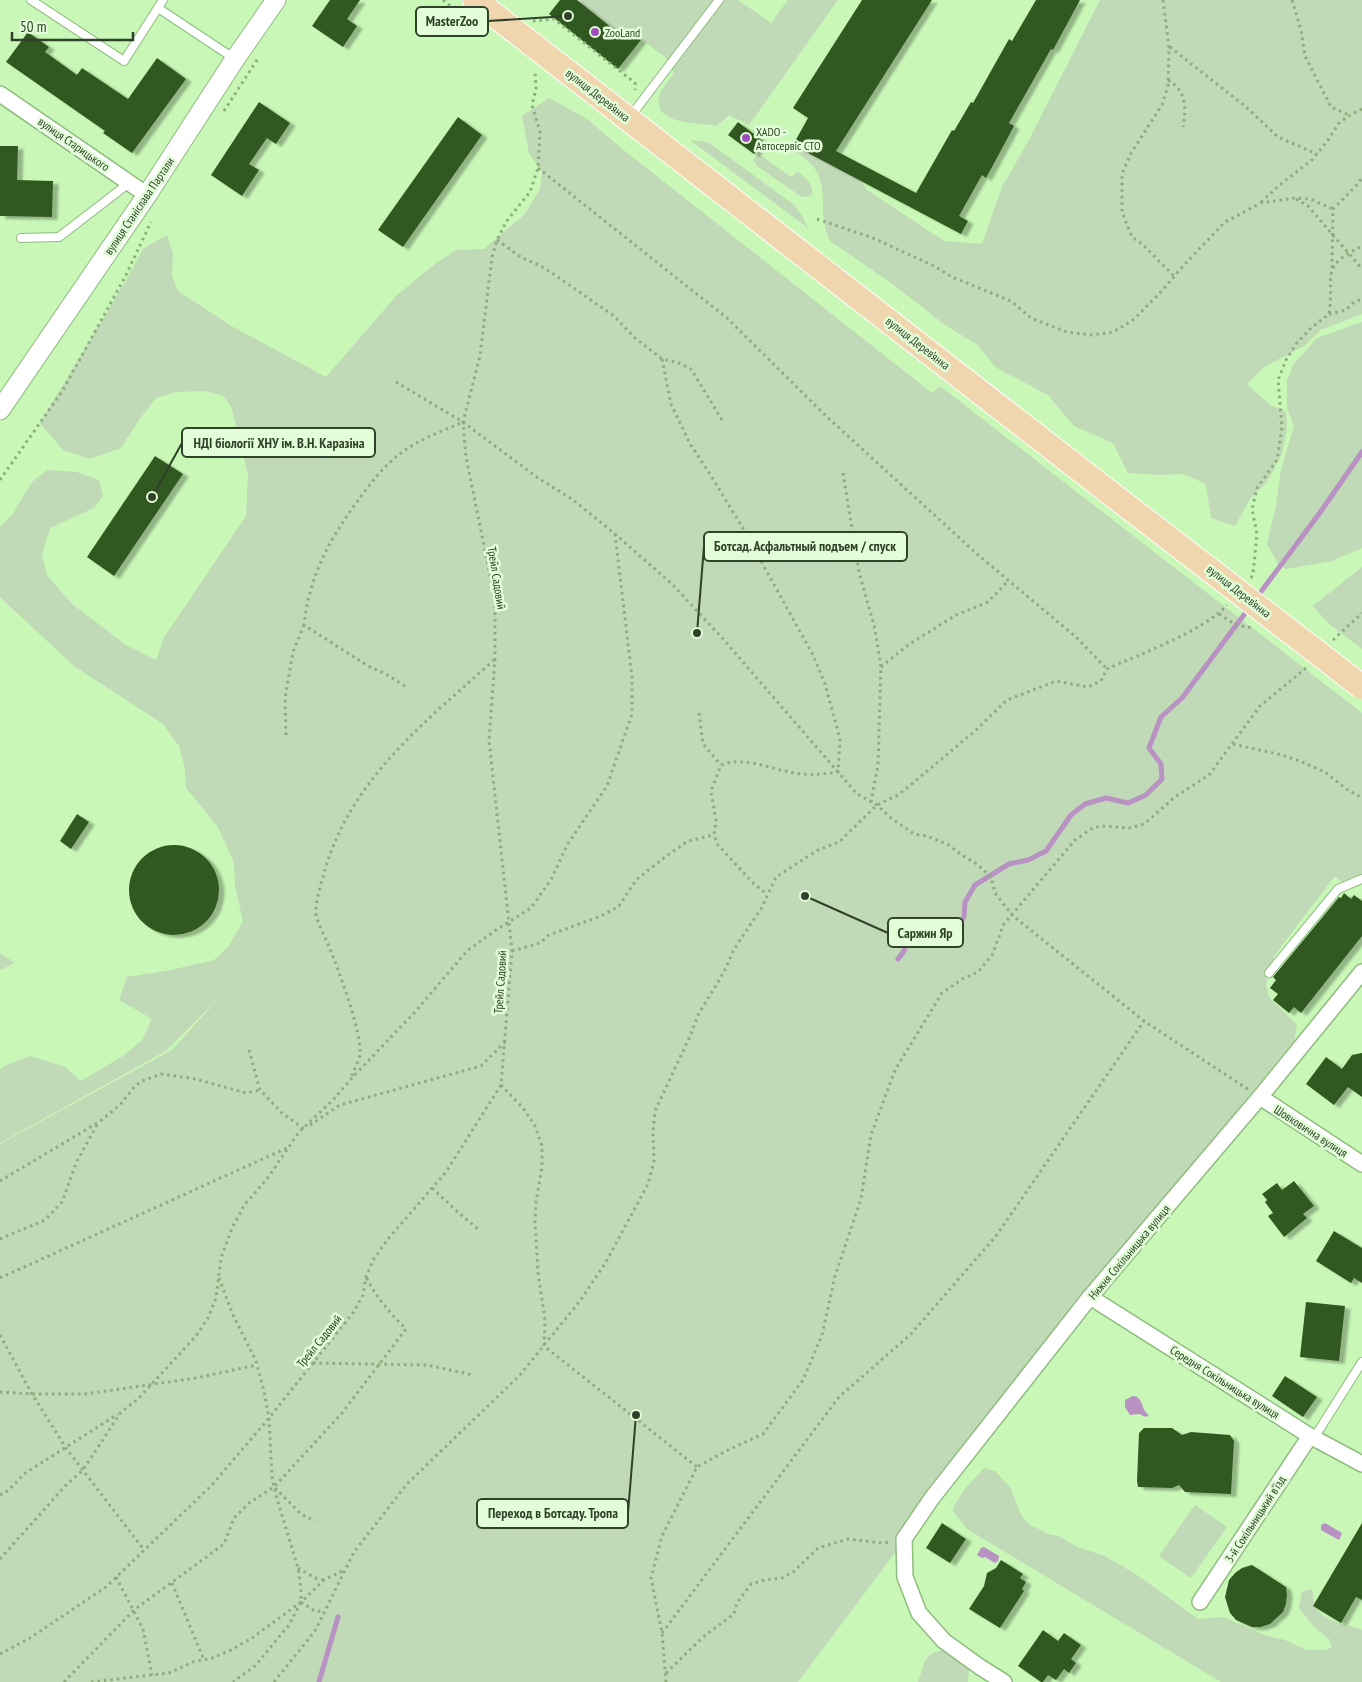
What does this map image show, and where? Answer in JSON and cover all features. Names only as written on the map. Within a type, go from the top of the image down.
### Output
[{"type":"main road","name":"вулиця Дерев’янка","points":[[475,0],[1362,687]]},
{"type":"street","name":"вулиця Станіслава Партали","points":[[0,410],[148,195],[235,59],[276,0]]},
{"type":"street","name":"вулиця Старицького","points":[[0,94],[148,195]]},
{"type":"street","name":"Нижня Сокільницька вулиця","points":[[904,1539],[932,1498],[1090,1297],[1260,1097],[1362,972]]},
{"type":"street","name":"Шовковична вулиця","points":[[1260,1097],[1362,1164]]},
{"type":"street","name":"Середня Сокільницька вулиця","points":[[1090,1297],[1312,1437],[1362,1464]]},
{"type":"street","name":"3-й Сокільницький в’їзд","points":[[1200,1602],[1312,1437]]},
{"type":"street","points":[[904,1539],[905,1577],[919,1613],[944,1641],[1004,1682]]},
{"type":"lane","points":[[31,0],[124,60],[163,0]]},
{"type":"lane","points":[[629,119],[719,0]]},
{"type":"lane","points":[[158,8],[235,59]]},
{"type":"lane","points":[[21,238],[59,237],[129,183]]},
{"type":"lane","points":[[1269,973],[1338,889],[1362,879]]},
{"type":"lane","points":[[1312,1437],[1362,1362]]},
{"type":"path","points":[[1163,0],[1169,47],[1168,80],[1162,105],[1131,152],[1122,174],[1122,212],[1132,237],[1142,244],[1174,276]]},
{"type":"path","points":[[1292,0],[1301,30],[1305,56],[1331,107],[1350,115]]},
{"type":"path","points":[[533,21],[554,19],[635,83],[635,96]]},
{"type":"path","points":[[1169,47],[1246,107],[1278,137],[1317,154]]},
{"type":"path","points":[[222,113],[259,57]]},
{"type":"path","name":"Трейл Садовий","points":[[0,1654],[30,1638],[106,1587],[212,1485],[269,1418],[353,1313],[362,1295],[366,1277],[373,1260],[388,1239],[446,1172],[500,1085],[512,951],[489,740],[495,659],[495,600],[466,457],[463,422],[480,356],[492,257],[497,240],[506,222],[530,192],[538,168],[540,132],[532,105],[536,89],[535,71]]},
{"type":"path","points":[[1168,80],[1178,86],[1183,98],[1183,127]]},
{"type":"path","points":[[817,219],[873,238],[934,266],[952,277],[1011,301],[1031,318],[1067,332],[1091,335],[1114,332],[1132,320],[1159,294],[1225,222],[1261,203],[1282,183],[1312,160],[1339,123],[1350,115],[1362,110]]},
{"type":"path","points":[[538,168],[727,318],[825,415],[977,554],[1077,638],[1107,669]]},
{"type":"path","points":[[1329,314],[1332,296],[1330,283],[1333,209],[1362,178]]},
{"type":"path","points":[[1261,203],[1295,198],[1310,199],[1333,209]]},
{"type":"path","points":[[1295,198],[1308,206],[1362,269]]},
{"type":"path","points":[[0,480],[63,390],[126,275],[154,216]]},
{"type":"path","points":[[497,240],[522,258],[552,273],[614,316],[634,337],[662,359],[677,362],[691,369],[722,420]]},
{"type":"path","points":[[1332,268],[1339,259],[1362,246]]},
{"type":"path","points":[[1248,581],[1253,574],[1256,556],[1257,534],[1252,509],[1257,488],[1277,460],[1282,427],[1278,380],[1286,360],[1296,344],[1310,328],[1329,314],[1346,310],[1353,303],[1362,299]]},
{"type":"path","points":[[662,359],[671,404],[690,444],[746,533],[813,655],[826,684],[840,739],[838,772]]},
{"type":"path","points":[[396,382],[463,422],[538,478],[572,499],[673,585],[724,640],[857,794],[877,805],[891,818],[914,834],[927,836],[949,845],[977,864],[988,873],[993,881],[995,893],[1012,915],[1144,1021],[1260,1097]]},
{"type":"path","points":[[286,735],[285,698],[292,652],[304,625],[306,603],[311,586],[327,547],[341,523],[374,479],[402,452],[463,422]]},
{"type":"path","points":[[843,473],[858,572],[874,629],[881,668],[878,765],[871,802]]},
{"type":"path","points":[[0,1495],[9,1490],[24,1474],[137,1400],[196,1336],[208,1318],[216,1298],[221,1258],[232,1228],[245,1204],[267,1180],[300,1132],[333,1100],[414,1013],[467,951],[531,908],[552,878],[567,844],[607,786],[632,714],[632,677],[615,534]]},
{"type":"path","points":[[881,668],[908,645],[956,615],[988,602],[1008,581]]},
{"type":"path","points":[[274,1682],[315,1632],[354,1552],[407,1484],[519,1376],[580,1300],[606,1262],[648,1184],[654,1161],[653,1132],[655,1111],[691,1034],[698,1014],[724,972],[734,949],[761,909],[776,876],[818,850],[840,842],[877,805],[898,795],[913,783],[975,731],[1007,700],[1056,681],[1088,687],[1101,681],[1107,669],[1191,631],[1219,614],[1231,601]]},
{"type":"path","points":[[1332,641],[1362,613]]},
{"type":"path","points":[[304,625],[368,666],[386,674],[405,686]]},
{"type":"path","points":[[351,1079],[360,1055],[358,1034],[335,961],[316,913],[318,895],[326,867],[347,816],[366,787],[402,743],[495,659]]},
{"type":"path","points":[[666,1682],[662,1633],[652,1578],[662,1536],[697,1467],[763,1434],[804,1380],[822,1335],[835,1276],[861,1199],[871,1134],[895,1070],[942,993],[962,979],[978,972],[992,955],[1004,924],[1075,840],[1091,829],[1101,826],[1129,828],[1144,824],[1175,798],[1209,775],[1260,706],[1307,666]]},
{"type":"path","points":[[699,713],[704,744],[721,765]]},
{"type":"path","points":[[1233,744],[1282,755],[1302,762],[1325,772],[1345,788],[1362,798]]},
{"type":"path","points":[[767,894],[743,873],[718,845],[714,835],[716,821],[711,791],[721,765],[730,761],[746,762],[801,774],[818,775],[838,772]]},
{"type":"path","points":[[512,951],[540,943],[549,935],[601,916],[618,906],[636,880],[665,857],[688,841],[714,835]]},
{"type":"path","points":[[662,1633],[839,1397],[910,1334],[996,1236],[1144,1021]]},
{"type":"path","points":[[304,1129],[340,1105],[481,1066],[505,1041]]},
{"type":"path","points":[[249,1050],[260,1090],[282,1113],[304,1129]]},
{"type":"path","points":[[0,1181],[99,1122],[120,1105],[135,1086],[144,1080],[162,1074],[212,1083],[246,1093],[260,1090]]},
{"type":"path","points":[[500,1085],[527,1114],[535,1126],[542,1146],[542,1167],[535,1221],[538,1273],[545,1320],[544,1346]]},
{"type":"path","points":[[0,1239],[45,1220],[62,1202],[76,1163],[99,1122]]},
{"type":"path","points":[[0,1278],[292,1144]]},
{"type":"path","points":[[432,1188],[478,1229]]},
{"type":"path","points":[[219,1277],[233,1315],[257,1365],[264,1391],[269,1418],[272,1477],[298,1568],[301,1602],[289,1625],[256,1666],[233,1682]]},
{"type":"path","points":[[64,1682],[134,1610],[224,1544],[234,1518],[249,1503],[274,1487],[342,1413],[406,1329],[387,1309],[371,1288],[366,1277]]},
{"type":"path","points":[[0,1335],[32,1394],[66,1448],[144,1550]]},
{"type":"path","points":[[544,1346],[697,1467]]},
{"type":"path","points":[[313,1363],[427,1365],[473,1374]]},
{"type":"path","points":[[0,1392],[85,1394],[196,1378],[257,1365]]},
{"type":"path","points":[[0,1559],[66,1485],[83,1470],[121,1412]]},
{"type":"path","points":[[274,1487],[301,1514],[314,1521]]},
{"type":"path","points":[[666,1673],[703,1637],[734,1614],[737,1603],[752,1584],[782,1578],[793,1572],[818,1548],[848,1540],[882,1543],[904,1539]]},
{"type":"path","points":[[298,1568],[315,1578],[324,1580]]},
{"type":"path","points":[[91,1682],[169,1673],[193,1662],[231,1650],[252,1638],[301,1602],[324,1580],[345,1570]]},
{"type":"path","points":[[116,1577],[143,1628],[152,1675]]},
{"type":"path","points":[[172,1583],[204,1660]]},
{"type":"path","points":[[301,1602],[313,1610],[324,1612]]},
{"type":"green space","points":[[577,0],[738,0],[771,23],[788,0],[838,0],[749,125],[729,115],[717,126],[680,121],[670,118],[663,113],[659,106],[659,97],[674,73],[665,57],[628,29],[622,36]]},
{"type":"green space","points":[[1100,0],[1362,0],[1362,314],[1321,330],[1304,346],[1264,367],[1247,384],[1269,404],[1286,412],[1287,428],[1282,454],[1267,482],[1250,499],[1235,526],[1211,518],[1206,484],[1184,474],[1128,473],[1113,443],[1074,426],[1048,395],[995,367],[978,345],[945,325],[894,285],[830,241],[825,227],[822,191],[816,170],[807,160],[793,151],[795,145],[861,181],[867,190],[944,241],[982,244],[1002,187],[1029,140]]},
{"type":"green space","points":[[549,98],[587,119],[621,148],[932,393],[940,386],[1362,713],[1362,877],[1344,884],[1335,876],[1274,956],[1266,985],[1269,997],[1297,1025],[1294,1041],[1128,1242],[798,1682],[0,1682],[0,1144],[172,1050],[221,996],[166,1051],[0,1143],[0,1070],[2,1067],[30,1056],[65,1067],[81,1081],[123,1056],[142,1040],[152,1019],[119,1000],[127,977],[171,970],[214,960],[228,947],[243,921],[235,886],[234,863],[218,827],[186,788],[185,768],[179,746],[163,724],[74,666],[0,597],[0,527],[14,512],[32,482],[47,470],[77,472],[99,480],[103,496],[94,508],[50,528],[42,555],[47,575],[72,604],[126,645],[156,660],[165,636],[246,516],[248,475],[231,406],[222,395],[204,391],[176,392],[156,398],[121,448],[90,459],[63,450],[40,423],[143,249],[167,235],[173,253],[172,276],[178,291],[233,327],[326,377],[397,295],[435,264],[456,250],[484,249],[525,214],[540,189],[542,172],[529,153],[522,116]]},
{"type":"green space","points":[[690,140],[708,142],[793,204],[808,228]]},
{"type":"green space","points":[[759,154],[791,177],[798,172],[801,174],[810,184],[812,194],[802,197],[757,166],[754,161],[755,157]]},
{"type":"green space","points":[[1362,322],[1362,548],[1332,561],[1286,569],[1278,564],[1267,544],[1276,505],[1281,470],[1294,426],[1287,408],[1287,380],[1294,364],[1317,338]]},
{"type":"green space","points":[[1362,567],[1362,649],[1329,624],[1313,606]]},
{"type":"green space","points":[[0,953],[15,963],[0,970]]},
{"type":"green space","points":[[984,1468],[995,1471],[1010,1487],[1022,1517],[1029,1524],[1048,1534],[1059,1536],[1077,1547],[1102,1555],[1117,1563],[1140,1577],[1198,1619],[1224,1617],[1264,1635],[1285,1640],[1306,1650],[1326,1650],[1332,1647],[1329,1639],[1314,1627],[1299,1608],[1302,1592],[1312,1589],[1315,1606],[1320,1613],[1331,1620],[1362,1630],[1362,1682],[1221,1682],[967,1529],[952,1510],[963,1491]]},
{"type":"green space","points":[[1195,1505],[1227,1527],[1191,1578],[1159,1556]]},
{"type":"green space","points":[[947,1650],[959,1657],[969,1670],[968,1682],[918,1682],[926,1659],[933,1653]]},
{"type":"shaded area","points":[[1133,1396],[1141,1401],[1144,1410],[1149,1415],[1146,1417],[1139,1414],[1130,1415],[1125,1407],[1125,1400]]},
{"type":"shaded area","points":[[1325,1523],[1342,1533],[1339,1540],[1321,1530],[1321,1525]]},
{"type":"shaded area","points":[[984,1547],[999,1556],[998,1561],[995,1563],[977,1555],[981,1548]]},
{"type":"building","points":[[330,0],[360,0],[347,19],[357,26],[343,47],[312,26]]},
{"type":"building","name":"ZooLand","points":[[560,0],[577,0],[622,36],[627,29],[641,40],[618,69],[549,14]]},
{"type":"building","points":[[862,0],[932,0],[836,151],[916,193],[952,130],[954,131],[971,102],[973,103],[1009,39],[1012,41],[1036,0],[1080,0],[1053,50],[1051,49],[1009,123],[1014,126],[986,178],[982,175],[959,216],[968,221],[961,234],[793,145],[808,118],[793,108]]},
{"type":"building","points":[[28,32],[49,47],[45,52],[77,75],[82,68],[128,99],[157,58],[186,79],[132,153],[103,133],[105,131],[6,62]]},
{"type":"building","points":[[259,102],[290,123],[276,144],[267,138],[249,164],[259,170],[242,196],[211,175]]},
{"type":"building","points":[[458,117],[482,135],[403,247],[378,230]]},
{"type":"building","name":"XADO - Автосервіс СТО","points":[[738,122],[763,141],[754,154],[728,135]]},
{"type":"building","points":[[0,146],[18,146],[17,180],[53,181],[52,217],[0,216]]},
{"type":"building","points":[[155,456],[183,474],[114,576],[87,557]]},
{"type":"building","points":[[77,814],[89,822],[71,849],[60,841]]},
{"type":"building","points":[[174,845],[183,846],[199,853],[211,865],[218,881],[218,899],[211,915],[199,927],[183,934],[174,935],[165,934],[149,927],[137,915],[130,899],[129,890],[130,881],[137,865],[149,853],[165,846]]},
{"type":"building","points":[[1344,893],[1351,899],[1354,895],[1362,901],[1362,936],[1301,1013],[1294,1007],[1289,1013],[1273,1000],[1278,994],[1270,988],[1276,980],[1273,977]]},
{"type":"building","points":[[1362,1053],[1362,1097],[1348,1087],[1334,1105],[1306,1084],[1326,1057],[1342,1069],[1352,1055]]},
{"type":"building","points":[[1294,1181],[1314,1206],[1303,1214],[1307,1218],[1284,1237],[1268,1216],[1273,1213],[1262,1194],[1277,1183],[1282,1190]]},
{"type":"building","points":[[1334,1231],[1362,1248],[1362,1283],[1354,1278],[1351,1283],[1316,1261]]},
{"type":"building","points":[[1306,1302],[1345,1306],[1339,1361],[1300,1357]]},
{"type":"building","points":[[1285,1376],[1317,1397],[1303,1417],[1272,1396]]},
{"type":"building","points":[[1144,1428],[1172,1428],[1182,1435],[1191,1432],[1230,1435],[1234,1441],[1231,1494],[1185,1492],[1179,1485],[1172,1488],[1138,1487],[1139,1433]]},
{"type":"building","points":[[942,1523],[966,1539],[950,1563],[926,1548]]},
{"type":"building","points":[[1362,1523],[1362,1600],[1356,1597],[1341,1623],[1313,1606]]},
{"type":"building","points":[[1001,1560],[1023,1574],[1020,1578],[1026,1582],[1022,1589],[1024,1591],[1000,1628],[969,1609],[984,1586],[987,1573],[996,1568]]},
{"type":"building","points":[[1252,1565],[1286,1587],[1286,1604],[1283,1612],[1270,1624],[1261,1627],[1252,1627],[1236,1620],[1230,1613],[1225,1597],[1229,1580],[1242,1568]]},
{"type":"building","points":[[1043,1630],[1058,1641],[1064,1633],[1081,1645],[1071,1659],[1076,1663],[1069,1673],[1064,1669],[1056,1680],[1048,1675],[1041,1682],[1018,1666]]},
{"type":"waterway","points":[[1257,597],[1319,514],[1362,452]]},
{"type":"waterway","points":[[898,959],[904,951],[908,939],[936,928],[957,928],[964,917],[965,902],[975,885],[1009,864],[1028,860],[1046,851],[1071,815],[1085,804],[1106,798],[1128,803],[1146,795],[1162,779],[1161,764],[1149,748],[1161,717],[1182,698],[1249,608]]},
{"type":"waterway","points":[[319,1682],[338,1617]]},
{"type":"place","name":"MasterZoo","points":[[568,16]]},
{"type":"place","name":"ZooLand","points":[[595,32]]},
{"type":"place","name":"XADO - Автосервіс СТО","points":[[746,138]]},
{"type":"place","name":"НДІ біології ХНУ ім. В.Н. Каразіна","points":[[152,497]]},
{"type":"place","name":"Ботсад. Асфальтный подъем / спуск","points":[[697,633]]},
{"type":"place","name":"Саржин Яр","points":[[805,896]]},
{"type":"place","name":"Переход в Ботсаду. Тропа","points":[[636,1415]]}]
